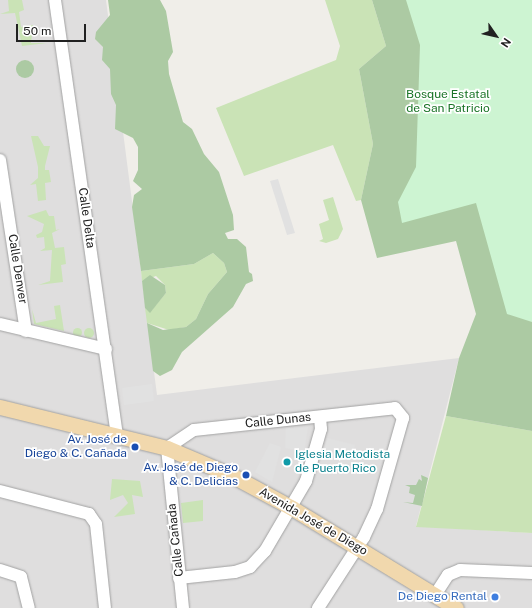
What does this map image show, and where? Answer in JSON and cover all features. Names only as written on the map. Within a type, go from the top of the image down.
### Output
[{"type":"main road","name":"Avenida José de Diego","points":[[0,407],[167,448],[231,476],[292,508],[456,608]]},
{"type":"street","name":"Calle Delta","points":[[55,0],[118,436]]},
{"type":"street","name":"Calle Denver","points":[[0,160],[26,331]]},
{"type":"street","points":[[0,324],[106,350]]},
{"type":"street","name":"Calle Dunas","points":[[167,448],[194,430],[395,408],[403,418],[377,508],[358,548]]},
{"type":"street","points":[[179,578],[250,567],[266,551],[292,508],[306,481],[321,429],[320,416]]},
{"type":"street","name":"Calle Cañada","points":[[167,448],[183,608]]},
{"type":"street","points":[[0,491],[89,514],[96,524],[105,608]]},
{"type":"street","points":[[318,608],[358,548]]},
{"type":"street","points":[[0,570],[21,577],[28,608]]},
{"type":"street","points":[[435,595],[448,576],[460,570],[532,573]]},
{"type":"shaded area","points":[[0,0],[106,0],[157,395],[459,358],[416,526],[532,533],[532,608],[0,608]]},
{"type":"shaded area","points":[[278,179],[295,233],[287,235],[270,181]]},
{"type":"shaded area","points":[[152,384],[154,401],[124,405],[122,388]]},
{"type":"shaded area","points":[[308,427],[304,452],[285,448],[286,428]]},
{"type":"shaded area","points":[[327,438],[355,445],[351,460],[323,453]]},
{"type":"shaded area","points":[[270,443],[281,447],[272,482],[255,472]]},
{"type":"green space","points":[[8,0],[22,0],[24,10],[19,12],[21,27],[33,25],[31,43],[47,43],[22,46],[15,13],[0,14],[9,11]]},
{"type":"green space","points":[[108,0],[160,0],[166,11],[173,52],[168,61],[169,74],[183,122],[192,129],[204,154],[219,172],[233,215],[234,230],[225,233],[228,239],[237,239],[246,247],[249,272],[252,274],[253,281],[246,284],[233,307],[182,352],[172,370],[160,376],[153,371],[147,323],[163,330],[186,327],[196,319],[208,294],[227,272],[224,263],[213,253],[194,264],[141,271],[132,207],[134,195],[142,189],[133,181],[138,170],[138,147],[133,138],[115,129],[116,105],[111,94],[110,69],[102,60],[103,47],[95,39],[96,32],[110,15]]},
{"type":"green space","points":[[325,0],[372,0],[386,46],[359,69],[373,144],[361,200],[356,201],[333,145],[244,176],[216,108],[336,60],[340,46]]},
{"type":"green space","name":"Bosque Estatal de San Patricio","points":[[372,0],[532,0],[532,431],[446,416],[459,358],[476,314],[456,241],[377,258],[361,200],[373,144],[359,69],[386,46]]},
{"type":"green space","points":[[406,0],[532,0],[532,322],[507,314],[476,203],[402,223],[398,202],[416,167],[420,45]]},
{"type":"green space","points":[[25,60],[31,63],[34,69],[31,75],[25,78],[19,75],[16,69],[19,63]]},
{"type":"green space","points":[[31,136],[38,136],[44,146],[50,146],[45,170],[49,170],[51,182],[45,183],[46,200],[38,201],[36,184],[30,185],[38,178],[38,167]]},
{"type":"green space","points":[[333,197],[343,229],[338,239],[326,243],[319,241],[323,239],[319,224],[329,220],[323,200]]},
{"type":"green space","points":[[46,210],[49,216],[54,216],[56,230],[60,229],[52,233],[55,248],[64,247],[66,264],[61,265],[63,282],[38,285],[50,281],[52,250],[40,251],[45,248],[44,237],[37,238],[36,235],[42,232],[44,224],[27,216]]},
{"type":"green space","points":[[213,253],[224,263],[227,272],[208,294],[196,319],[186,327],[169,330],[147,323],[145,308],[150,312],[166,293],[165,285],[156,276],[142,281],[141,271],[194,264]]},
{"type":"green space","points":[[150,275],[165,285],[166,293],[150,313],[145,308],[142,281]]},
{"type":"green space","points":[[60,305],[64,331],[34,324],[32,309],[36,323],[56,319],[54,306]]},
{"type":"green space","points":[[75,328],[79,328],[81,332],[79,336],[75,336],[73,334],[73,330]]},
{"type":"green space","points":[[87,328],[91,328],[94,333],[91,338],[87,338],[84,335],[84,331]]},
{"type":"green space","points":[[446,416],[532,431],[532,533],[416,527]]},
{"type":"green space","points":[[421,475],[428,478],[422,506],[403,502],[413,503],[415,495],[409,493],[410,487],[405,485],[416,485],[419,479],[422,481]]},
{"type":"green space","points":[[112,479],[140,481],[143,497],[132,495],[135,514],[114,517],[128,503],[123,495],[110,500]]},
{"type":"green space","points":[[203,500],[203,521],[183,523],[181,503]]},
{"type":"place","name":"Av. José de Diego & C. Cañada","points":[[135,447]]},
{"type":"place","name":"Iglesia Metodista de Puerto Rico","points":[[287,462]]},
{"type":"place","name":"Av. José de Diego & C. Delicias","points":[[246,475]]},
{"type":"place","name":"De Diego Rental","points":[[495,597]]}]
